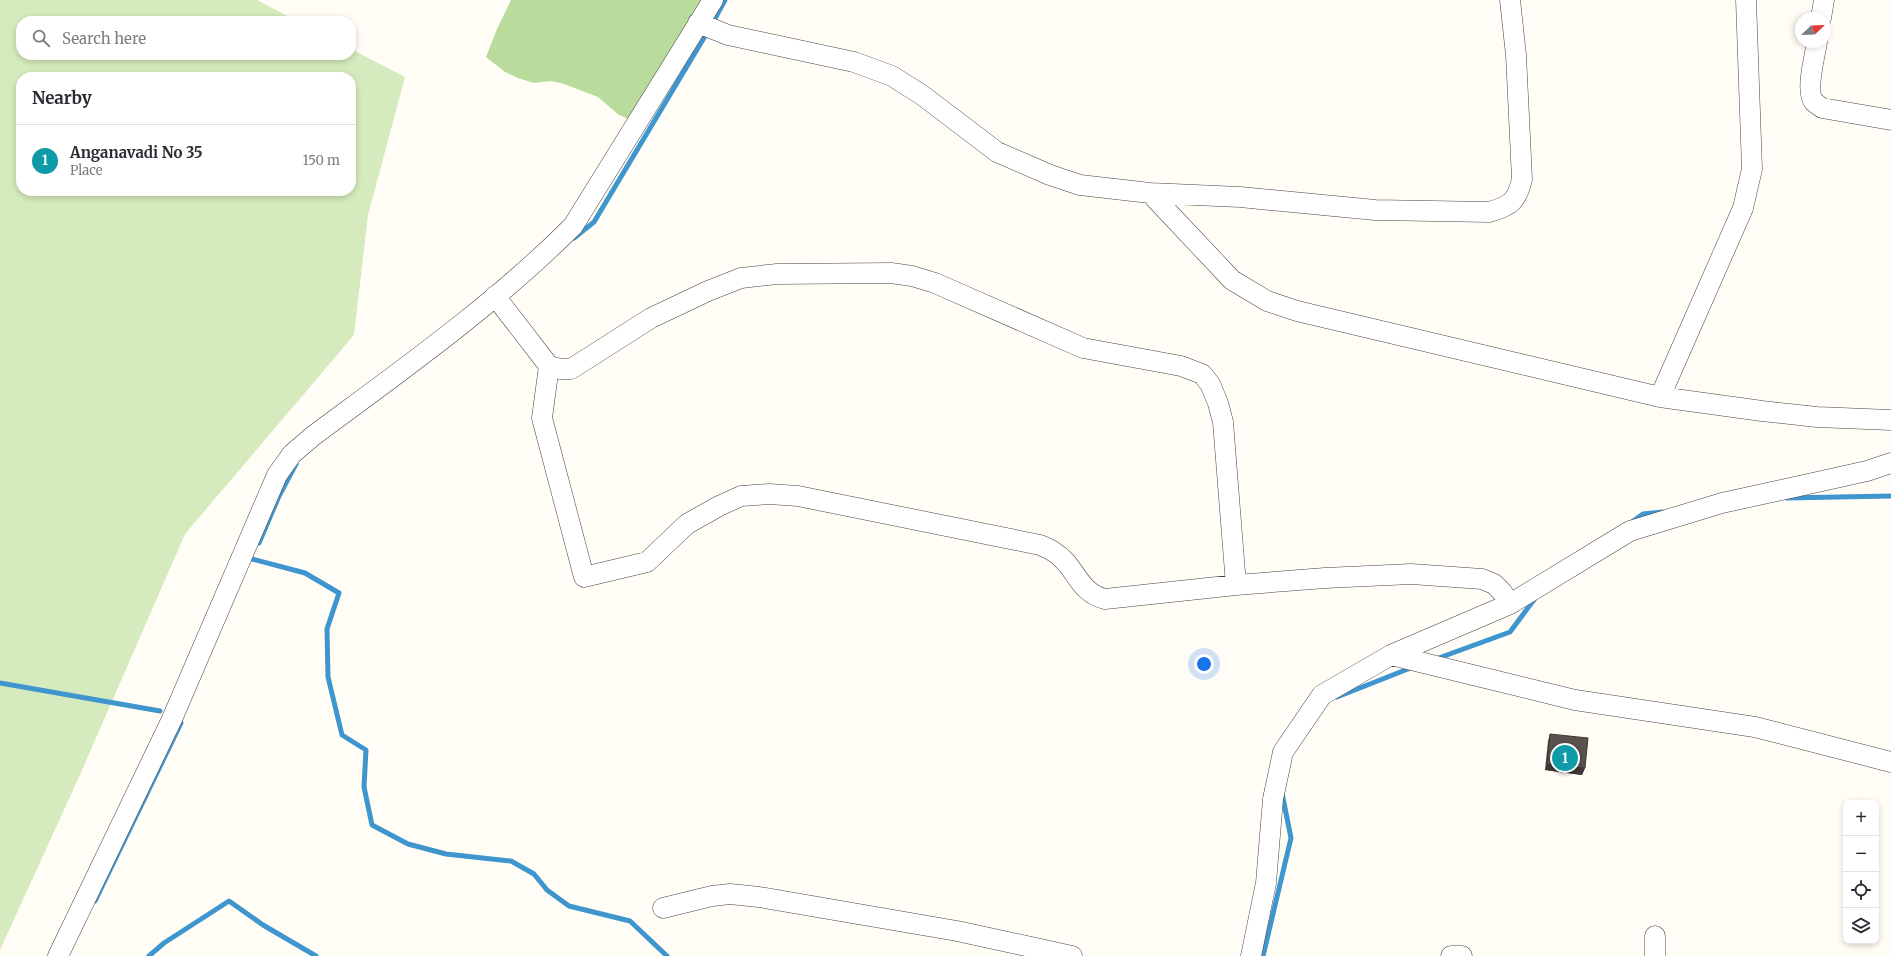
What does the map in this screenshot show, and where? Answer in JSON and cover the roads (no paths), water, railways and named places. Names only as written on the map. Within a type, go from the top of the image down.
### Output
[{"type":"street","points":[[58,956],[172,719],[277,475],[292,454],[313,436],[463,324],[548,251],[573,226],[701,25],[713,0]]},
{"type":"street","points":[[701,25],[728,35],[854,62],[892,76],[922,95],[997,152],[1050,175],[1080,185],[1150,193],[1240,197],[1374,210],[1489,212],[1501,209],[1514,202],[1519,193],[1522,179],[1516,55],[1510,0]]},
{"type":"street","points":[[1660,397],[1743,208],[1752,169],[1746,0]]},
{"type":"street","points":[[1822,12],[1824,0]]},
{"type":"street","points":[[1816,48],[1811,83],[1811,95],[1814,103],[1822,108],[1891,120]]},
{"type":"street","points":[[1150,193],[1232,280],[1267,301],[1304,313],[1660,397],[1786,414],[1891,420]]},
{"type":"street","points":[[495,296],[549,366],[560,369],[571,369],[651,318],[708,291],[741,278],[777,274],[891,273],[912,276],[935,283],[1083,348],[1181,366],[1202,374],[1210,384],[1218,403],[1223,422],[1236,585]]},
{"type":"street","points":[[549,366],[542,418],[584,577],[647,562],[687,524],[719,506],[742,496],[769,494],[798,496],[1040,545],[1055,552],[1073,572],[1083,588],[1095,597],[1105,600],[1236,585],[1325,578],[1411,574],[1482,579],[1494,584],[1502,592],[1510,604]]},
{"type":"street","points":[[1252,956],[1266,883],[1273,799],[1283,752],[1322,695],[1390,655],[1510,604],[1630,531],[1722,503],[1867,471],[1891,463]]},
{"type":"street","points":[[1390,655],[1575,700],[1755,727],[1891,762]]},
{"type":"street","points":[[663,908],[712,896],[730,894],[759,897],[957,931],[1072,956]]},
{"type":"street","points":[[1654,936],[1655,956]]},
{"type":"street","points":[[1450,956],[1462,956]]},
{"type":"waterway","points":[[712,24],[725,0]]},
{"type":"waterway","points":[[574,238],[594,222],[708,31]]},
{"type":"waterway","points":[[259,543],[279,496],[296,464]]},
{"type":"waterway","points":[[1786,498],[1891,496]]},
{"type":"waterway","points":[[1632,522],[1643,514],[1663,512]]},
{"type":"waterway","points":[[252,559],[305,573],[339,593],[327,629],[328,677],[342,735],[366,750],[364,787],[372,825],[408,844],[446,854],[511,861],[534,874],[547,890],[569,906],[630,921],[667,956]]},
{"type":"waterway","points":[[1436,659],[1510,632],[1536,597]]},
{"type":"waterway","points":[[1337,697],[1413,667]]},
{"type":"waterway","points":[[0,683],[160,711]]},
{"type":"waterway","points":[[95,901],[181,723]]},
{"type":"waterway","points":[[1263,956],[1291,838],[1282,793]]},
{"type":"waterway","points":[[149,956],[164,943],[229,901],[263,925],[316,956]]},
{"type":"place","name":"Anganavadi No 35","points":[[1565,758]]}]
